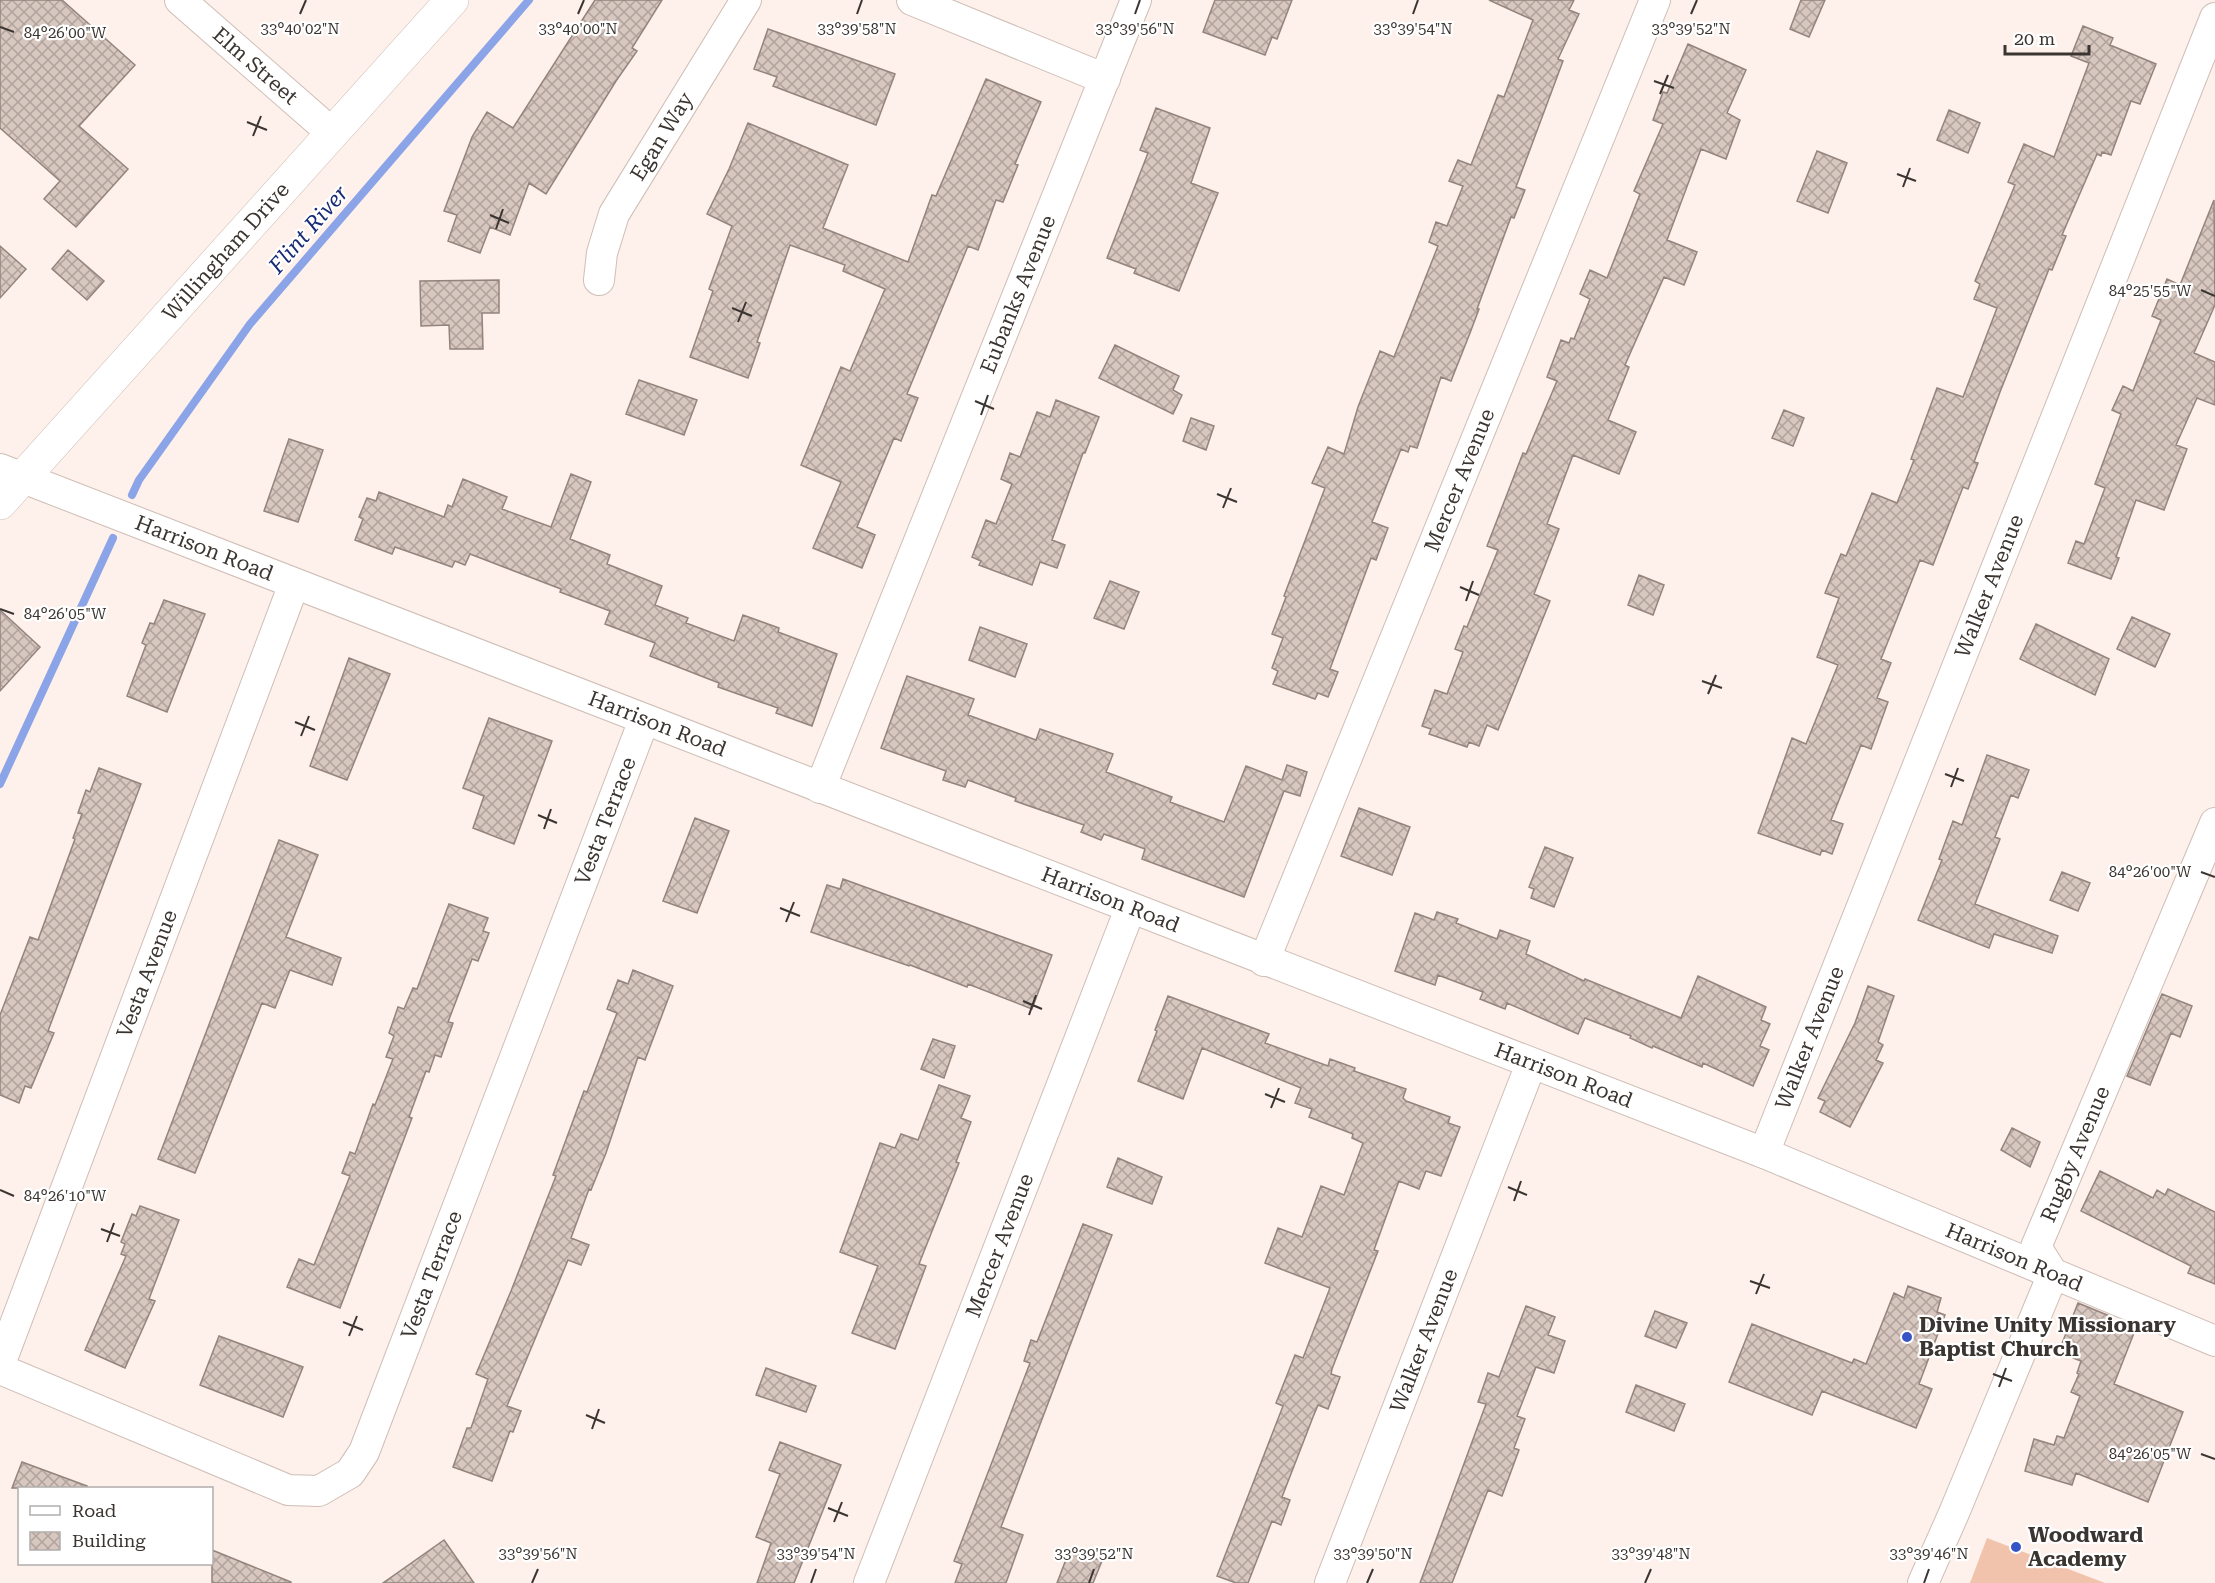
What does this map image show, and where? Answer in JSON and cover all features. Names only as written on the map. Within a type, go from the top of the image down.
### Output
[{"type":"street","name":"Elm Street","points":[[180,0],[332,133]]},
{"type":"street","name":"Willingham Drive","points":[[0,503],[11,473],[332,133],[452,0]]},
{"type":"street","name":"Egan Way","points":[[599,280],[602,253],[615,214],[746,0]]},
{"type":"street","points":[[912,0],[1105,79]]},
{"type":"street","name":"Eubanks Avenue","points":[[820,788],[1136,0]]},
{"type":"street","name":"Mercer Avenue","points":[[1264,961],[1655,0]]},
{"type":"street","name":"Walker Avenue","points":[[1764,1153],[2215,18]]},
{"type":"street","name":"Harrison Road","points":[[11,473],[1264,961],[1764,1153],[2215,1341]]},
{"type":"street","name":"Vesta Avenue","points":[[0,1364],[294,584]]},
{"type":"street","name":"Vesta Terrace","points":[[0,1369],[288,1490],[319,1491],[350,1473],[364,1452],[644,720]]},
{"type":"street","name":"Rugby Avenue","points":[[2053,1274],[2036,1247],[2214,829]]},
{"type":"street","name":"Mercer Avenue","points":[[869,1583],[1130,909]]},
{"type":"street","name":"Walker Avenue","points":[[1330,1583],[1531,1064]]},
{"type":"street","points":[[1923,1583],[2053,1274]]},
{"type":"shaded area","points":[[1987,1538],[2105,1583],[1970,1583]]},
{"type":"building","points":[[0,0],[62,0],[135,65],[79,126],[128,169],[76,227],[44,199],[60,181],[0,128]]},
{"type":"building","points":[[595,0],[662,0],[632,48],[637,51],[546,194],[529,183],[510,235],[490,227],[480,253],[448,241],[457,215],[444,211],[472,137],[487,112],[513,128]]},
{"type":"building","points":[[1215,0],[1292,0],[1277,39],[1272,37],[1265,55],[1203,32]]},
{"type":"building","points":[[1489,0],[1574,0],[1569,10],[1579,14],[1558,59],[1563,61],[1516,187],[1525,190],[1514,218],[1511,217],[1470,333],[1451,381],[1441,377],[1417,448],[1410,446],[1408,452],[1401,449],[1372,522],[1388,528],[1376,560],[1371,558],[1330,669],[1338,672],[1328,697],[1318,693],[1315,699],[1273,684],[1278,671],[1272,668],[1283,638],[1272,634],[1325,488],[1312,483],[1328,447],[1344,454],[1358,407],[1380,351],[1394,357],[1438,246],[1429,242],[1436,222],[1447,226],[1463,186],[1449,181],[1458,160],[1471,165],[1498,95],[1504,97],[1533,20]]},
{"type":"building","points":[[1801,0],[1825,0],[1809,37],[1790,29]]},
{"type":"building","points":[[2083,26],[2113,38],[2110,45],[2156,64],[2140,104],[2131,101],[2111,155],[2102,152],[2101,156],[2097,154],[2062,235],[2066,236],[2052,270],[2049,269],[2000,392],[1974,462],[1978,463],[1968,489],[1963,487],[1933,565],[1920,560],[1881,659],[1891,663],[1877,698],[1888,702],[1871,749],[1861,745],[1831,820],[1843,824],[1832,854],[1822,850],[1820,855],[1758,833],[1792,738],[1806,744],[1838,665],[1817,657],[1839,598],[1825,593],[1841,554],[1846,556],[1872,493],[1897,503],[1914,460],[1911,459],[1937,388],[1963,397],[1997,308],[1974,299],[1980,284],[1975,281],[2015,185],[2008,182],[2024,144],[2054,157],[2089,63],[2071,56]]},
{"type":"building","points":[[768,29],[895,74],[876,125],[773,86],[777,77],[754,69]]},
{"type":"building","points":[[1688,44],[1746,70],[1727,113],[1740,120],[1726,159],[1701,149],[1667,240],[1697,252],[1684,285],[1664,277],[1625,365],[1629,367],[1608,420],[1636,432],[1619,474],[1573,455],[1547,524],[1559,529],[1534,594],[1550,601],[1498,730],[1487,725],[1479,746],[1469,742],[1467,747],[1429,734],[1431,729],[1422,726],[1435,690],[1447,694],[1463,652],[1455,649],[1464,626],[1467,627],[1498,550],[1487,546],[1523,453],[1526,454],[1557,381],[1547,377],[1561,340],[1569,343],[1571,338],[1574,339],[1590,299],[1580,294],[1590,270],[1607,278],[1640,194],[1634,191],[1663,124],[1653,120],[1663,92],[1667,93]]},
{"type":"building","points":[[986,79],[1041,102],[1015,164],[1018,165],[1003,202],[996,200],[978,250],[968,246],[907,394],[918,398],[901,441],[894,438],[857,527],[875,535],[862,568],[813,548],[841,482],[801,465],[841,367],[850,371],[885,289],[843,271],[845,265],[790,245],[757,342],[760,343],[748,378],[690,357],[713,291],[709,289],[732,226],[707,214],[748,123],[848,165],[823,228],[908,262],[932,195],[936,196]]},
{"type":"building","points":[[1156,108],[1210,128],[1191,183],[1218,193],[1179,291],[1134,273],[1136,269],[1107,258],[1148,153],[1140,150]]},
{"type":"building","points":[[1949,110],[1980,123],[1968,153],[1937,140]]},
{"type":"building","points":[[1817,151],[1847,163],[1828,213],[1797,201]]},
{"type":"building","points":[[2214,200],[2215,305],[2194,353],[2215,362],[2215,405],[2197,398],[2176,445],[2187,449],[2164,510],[2136,500],[2116,557],[2119,558],[2111,579],[2068,563],[2076,541],[2084,544],[2105,488],[2095,484],[2121,414],[2112,410],[2123,386],[2133,391],[2161,320],[2152,316],[2167,279],[2180,285]]},
{"type":"building","points":[[0,246],[26,269],[0,298]]},
{"type":"building","points":[[68,250],[104,281],[87,300],[52,269]]},
{"type":"building","points":[[499,280],[499,313],[482,313],[483,349],[450,349],[449,325],[421,326],[420,281]]},
{"type":"building","points":[[1115,345],[1179,376],[1173,390],[1182,395],[1173,414],[1099,378]]},
{"type":"building","points":[[639,380],[697,400],[684,435],[626,414]]},
{"type":"building","points":[[1056,400],[1099,417],[1085,453],[1083,453],[1052,540],[1065,545],[1057,568],[1040,562],[1032,585],[979,565],[981,561],[972,557],[986,520],[996,524],[1012,484],[1001,479],[1010,453],[1020,457],[1037,412],[1050,417]]},
{"type":"building","points":[[1784,410],[1804,418],[1793,446],[1772,438]]},
{"type":"building","points":[[1191,418],[1214,426],[1206,450],[1183,441]]},
{"type":"building","points":[[289,439],[323,450],[298,522],[264,511]]},
{"type":"building","points":[[571,474],[591,482],[570,539],[610,555],[607,564],[662,586],[655,605],[688,618],[686,623],[734,641],[743,615],[779,628],[778,632],[837,654],[812,726],[776,713],[778,708],[718,687],[719,683],[650,656],[655,643],[605,624],[610,611],[560,592],[561,589],[470,554],[465,565],[455,561],[452,567],[395,547],[392,554],[355,540],[363,519],[359,517],[367,498],[376,501],[379,492],[444,517],[448,505],[452,507],[463,479],[507,497],[502,509],[551,527]]},
{"type":"building","points":[[1639,575],[1664,585],[1653,615],[1628,605]]},
{"type":"building","points":[[1110,581],[1139,592],[1124,629],[1094,618]]},
{"type":"building","points":[[164,600],[205,614],[167,712],[127,696],[146,645],[142,643],[150,623],[154,624]]},
{"type":"building","points":[[0,610],[40,647],[0,691]]},
{"type":"building","points":[[2132,617],[2170,634],[2155,667],[2117,649]]},
{"type":"building","points":[[2036,624],[2109,659],[2095,695],[2020,659]]},
{"type":"building","points":[[980,627],[1027,644],[1015,677],[969,660]]},
{"type":"building","points":[[349,658],[390,674],[347,780],[310,766]]},
{"type":"building","points":[[907,676],[974,699],[968,715],[1036,740],[1040,729],[1113,754],[1106,772],[1172,797],[1170,802],[1224,822],[1246,766],[1282,780],[1287,765],[1307,772],[1300,796],[1284,791],[1244,897],[1142,859],[1145,849],[1104,834],[1101,840],[1081,832],[1084,825],[1015,801],[1016,798],[968,780],[965,787],[943,780],[946,771],[881,748]]},
{"type":"building","points":[[489,718],[552,741],[514,844],[473,828],[484,796],[463,788]]},
{"type":"building","points":[[1987,755],[2029,770],[2018,798],[2011,795],[1995,837],[2000,839],[1975,904],[2058,936],[2052,953],[1994,934],[1989,948],[1918,920],[1942,860],[1939,859],[1953,821],[1962,825]]},
{"type":"building","points":[[99,768],[141,784],[48,1031],[54,1033],[31,1088],[25,1086],[19,1103],[0,1095],[0,1015],[30,937],[38,940],[75,839],[73,838],[82,814],[78,813],[86,790],[90,792]]},
{"type":"building","points":[[1359,808],[1410,827],[1392,875],[1341,856]]},
{"type":"building","points":[[695,818],[729,831],[697,913],[663,901]]},
{"type":"building","points":[[279,840],[318,855],[286,937],[341,958],[332,985],[290,970],[275,1008],[262,1003],[195,1173],[158,1159]]},
{"type":"building","points":[[1545,847],[1573,858],[1554,907],[1531,898],[1534,889],[1529,887]]},
{"type":"building","points":[[2062,872],[2090,883],[2078,911],[2050,900]]},
{"type":"building","points":[[843,879],[1052,955],[1032,1009],[968,984],[967,987],[811,932],[827,885],[840,889]]},
{"type":"building","points":[[449,904],[488,918],[483,931],[489,933],[478,961],[472,959],[448,1022],[453,1023],[441,1057],[435,1055],[429,1072],[426,1071],[409,1117],[412,1118],[340,1308],[287,1287],[299,1259],[314,1265],[350,1176],[342,1173],[350,1152],[355,1154],[373,1104],[375,1105],[393,1059],[386,1057],[394,1036],[389,1033],[398,1007],[404,1009],[413,988],[417,989]]},
{"type":"building","points":[[1437,912],[1458,919],[1456,923],[1497,939],[1500,930],[1530,941],[1526,954],[1584,981],[1585,979],[1681,1018],[1698,976],[1766,1007],[1761,1020],[1770,1024],[1760,1046],[1769,1050],[1753,1086],[1703,1063],[1702,1067],[1653,1046],[1652,1048],[1630,1038],[1631,1036],[1585,1018],[1578,1034],[1507,1003],[1505,1009],[1480,999],[1483,992],[1438,975],[1435,985],[1395,971],[1415,913],[1434,920]]},
{"type":"building","points":[[633,970],[673,986],[645,1060],[638,1057],[606,1153],[591,1190],[589,1189],[571,1238],[589,1245],[581,1265],[568,1260],[507,1406],[521,1411],[513,1432],[510,1431],[492,1481],[453,1467],[467,1428],[471,1428],[488,1379],[476,1374],[556,1176],[553,1175],[584,1091],[587,1092],[617,1013],[607,1009],[618,980],[628,984]]},
{"type":"building","points":[[1868,986],[1894,996],[1878,1042],[1883,1045],[1876,1060],[1883,1063],[1850,1127],[1820,1112],[1825,1101],[1818,1098],[1855,1023]]},
{"type":"building","points":[[2162,994],[2192,1006],[2180,1037],[2171,1033],[2150,1085],[2127,1076]]},
{"type":"building","points":[[1168,996],[1269,1034],[1265,1043],[1328,1066],[1330,1059],[1355,1068],[1354,1071],[1406,1089],[1403,1098],[1406,1101],[1450,1117],[1448,1123],[1460,1127],[1441,1176],[1426,1171],[1419,1189],[1399,1181],[1374,1250],[1378,1251],[1332,1369],[1331,1374],[1340,1377],[1328,1409],[1318,1405],[1282,1497],[1290,1500],[1281,1525],[1272,1521],[1248,1583],[1236,1583],[1217,1576],[1283,1406],[1276,1403],[1295,1355],[1303,1358],[1330,1288],[1265,1263],[1278,1228],[1302,1237],[1321,1186],[1344,1195],[1363,1143],[1352,1138],[1353,1134],[1309,1117],[1312,1109],[1295,1103],[1301,1088],[1202,1048],[1183,1099],[1138,1081]]},
{"type":"building","points":[[933,1039],[955,1046],[944,1078],[921,1069]]},
{"type":"building","points":[[939,1085],[970,1096],[961,1118],[971,1122],[956,1162],[959,1163],[919,1264],[926,1266],[895,1349],[852,1333],[878,1266],[840,1252],[880,1143],[895,1148],[901,1134],[918,1140]]},
{"type":"building","points":[[2012,1128],[2040,1142],[2030,1167],[2001,1150]]},
{"type":"building","points":[[1118,1158],[1162,1177],[1152,1204],[1107,1187]]},
{"type":"building","points":[[2100,1171],[2153,1198],[2157,1190],[2165,1195],[2168,1189],[2215,1212],[2215,1284],[2188,1273],[2191,1266],[2081,1211]]},
{"type":"building","points":[[140,1206],[179,1220],[149,1299],[155,1301],[125,1368],[85,1350],[126,1256],[121,1254],[125,1244],[121,1242],[132,1214],[136,1216]]},
{"type":"building","points":[[1083,1224],[1112,1235],[1001,1527],[1023,1535],[1006,1583],[955,1583],[962,1564],[954,1561],[1030,1363],[1024,1361],[1031,1340],[1037,1342]]},
{"type":"building","points":[[1908,1286],[1941,1298],[1937,1312],[1945,1315],[1919,1384],[1932,1389],[1916,1428],[1822,1391],[1812,1415],[1729,1382],[1752,1324],[1852,1363],[1854,1359],[1866,1364],[1894,1293],[1904,1298]]},
{"type":"building","points":[[2078,1303],[2112,1317],[2110,1324],[2134,1333],[2114,1384],[2183,1412],[2148,1502],[2076,1473],[2072,1485],[2025,1471],[2034,1439],[2054,1445],[2057,1436],[2064,1438],[2080,1396],[2071,1392],[2079,1374],[2077,1373],[2081,1361],[2073,1358],[2075,1352],[2061,1346]]},
{"type":"building","points":[[1526,1306],[1555,1317],[1548,1335],[1565,1341],[1554,1373],[1536,1367],[1517,1416],[1525,1419],[1514,1448],[1519,1450],[1502,1496],[1488,1490],[1452,1583],[1420,1583],[1486,1404],[1478,1402],[1488,1373],[1499,1377]]},
{"type":"building","points":[[1655,1311],[1687,1323],[1676,1348],[1645,1336]]},
{"type":"building","points":[[219,1336],[303,1367],[283,1417],[200,1385]]},
{"type":"building","points":[[766,1368],[816,1386],[806,1412],[756,1395]]},
{"type":"building","points":[[1636,1385],[1685,1404],[1674,1431],[1626,1412]]},
{"type":"building","points":[[780,1442],[841,1465],[794,1583],[757,1583],[771,1543],[756,1537],[780,1474],[769,1470]]},
{"type":"building","points":[[22,1462],[87,1486],[86,1487],[12,1488]]},
{"type":"building","points":[[444,1540],[474,1583],[383,1583]]},
{"type":"building","points":[[1070,1549],[1102,1561],[1093,1583],[1057,1583]]},
{"type":"building","points":[[213,1550],[291,1582],[291,1583],[212,1583]]},
{"type":"waterway","name":"Flint River","points":[[132,495],[139,480],[250,324],[529,0]]},
{"type":"waterway","name":"Flint River","points":[[0,784],[113,538]]},
{"type":"place","name":"Divine Unity Missionary Baptist Church","points":[[1907,1337]]},
{"type":"place","name":"Woodward Academy","points":[[2016,1547]]}]
